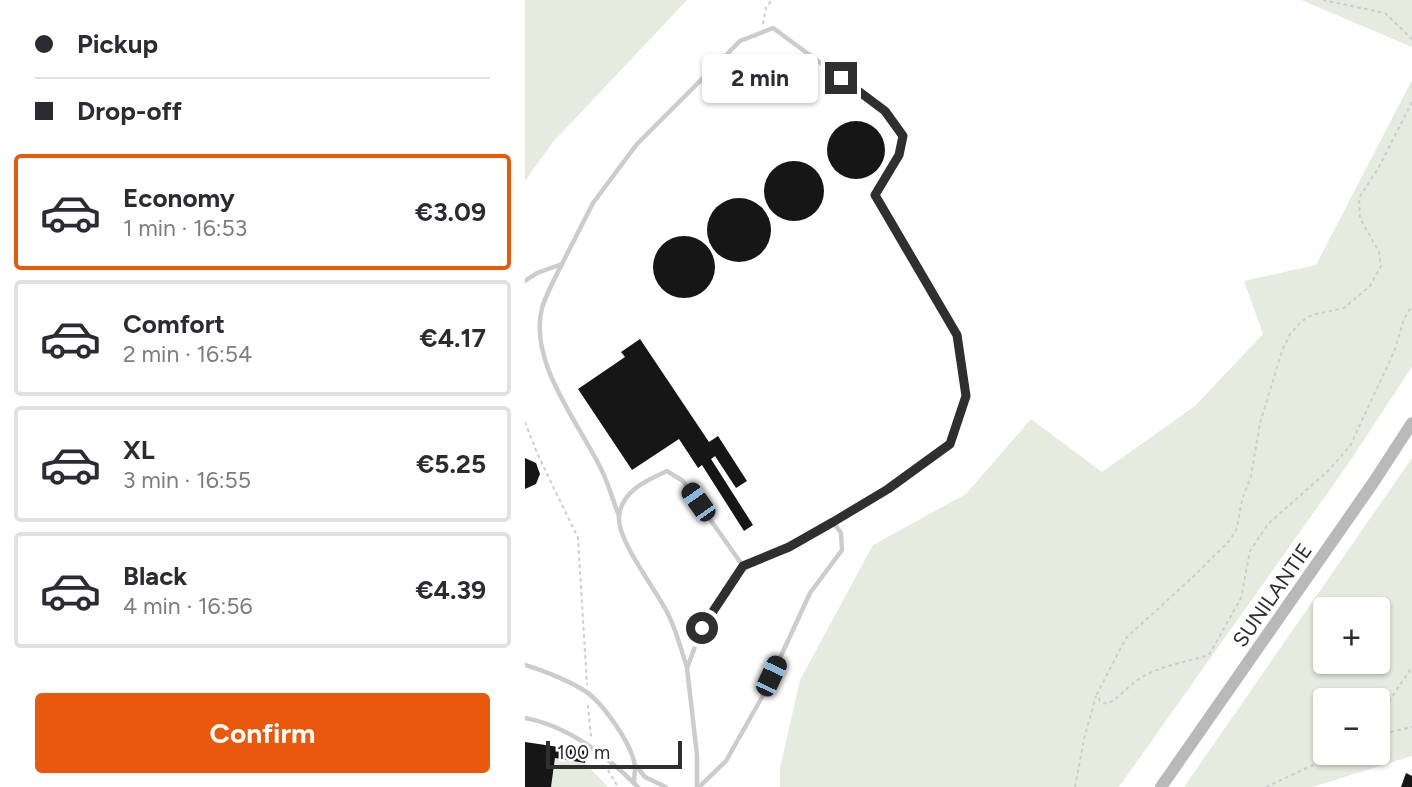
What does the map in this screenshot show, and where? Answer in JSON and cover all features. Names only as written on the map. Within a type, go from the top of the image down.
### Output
[{"type":"street","name":"SUNILANTIE","points":[[1161,787],[1358,506],[1412,423]]},
{"type":"lane","points":[[688,668],[702,628],[743,566],[789,547],[833,522],[888,489],[950,444],[966,396],[957,335],[875,195],[899,155],[903,136],[885,111],[773,28],[740,41],[637,144],[593,204],[542,309],[541,335],[547,366],[603,472],[624,538],[668,613],[688,668],[698,787]]},
{"type":"lane","points":[[525,281],[537,273],[562,264]]},
{"type":"lane","points":[[619,517],[625,501],[639,483],[667,471],[683,481],[743,566]]},
{"type":"lane","points":[[698,787],[726,761],[762,697],[810,593],[842,550],[841,533],[833,522]]},
{"type":"lane","points":[[525,665],[559,676],[587,692],[621,734],[635,765],[645,777],[666,787]]},
{"type":"lane","points":[[525,718],[576,737],[616,765],[636,785]]},
{"type":"lane","points":[[635,765],[636,785]]},
{"type":"path","points":[[762,32],[766,7],[772,0]]},
{"type":"path","points":[[1323,0],[1385,13],[1412,39]]},
{"type":"path","points":[[1075,787],[1084,739],[1097,694],[1126,638],[1195,575],[1230,540],[1237,528],[1242,500],[1251,475],[1260,423],[1282,351],[1290,334],[1312,314],[1343,308],[1370,286],[1381,266],[1379,252],[1360,218],[1359,198],[1379,167],[1412,102]]},
{"type":"path","points":[[1097,694],[1100,701],[1107,704],[1139,679],[1162,668],[1209,655],[1241,598],[1250,551],[1268,524],[1328,471],[1350,446],[1394,352],[1404,319],[1412,306]]},
{"type":"path","points":[[525,422],[578,538],[591,739],[618,787]]},
{"type":"path","points":[[1390,700],[1412,667]]},
{"type":"path","points":[[1390,732],[1412,727]]},
{"type":"path","points":[[1266,787],[1313,765]]},
{"type":"shaded area","points":[[525,0],[687,0],[552,143],[525,181]]},
{"type":"shaded area","points":[[1301,0],[1412,0],[1412,47]]},
{"type":"shaded area","points":[[1412,80],[1412,367],[1346,467],[1121,784],[1118,787],[780,787],[780,768],[800,680],[873,545],[966,494],[1031,419],[1102,472],[1195,406],[1263,334],[1244,281],[1316,265]]},
{"type":"shaded area","points":[[1412,458],[1412,756],[1390,763],[1390,688],[1313,688],[1313,765],[1383,765],[1312,787],[1184,787],[1313,601],[1313,674],[1390,674],[1390,597],[1316,597]]},
{"type":"shaded area","points":[[555,758],[585,763],[608,787],[551,787]]},
{"type":"building","points":[[850,121],[862,121],[877,129],[885,144],[885,156],[877,171],[862,179],[850,179],[835,171],[827,156],[827,144],[835,129]]},
{"type":"building","points":[[788,161],[800,161],[816,169],[822,179],[822,203],[816,213],[800,221],[788,221],[772,213],[764,197],[764,185],[772,169]]},
{"type":"building","points":[[739,198],[762,207],[771,230],[762,253],[739,262],[716,253],[707,230],[716,207]]},
{"type":"building","points":[[684,236],[706,245],[715,267],[706,289],[684,298],[662,289],[653,267],[662,245]]},
{"type":"building","points":[[640,339],[709,442],[718,436],[747,481],[736,488],[715,456],[711,459],[753,525],[744,531],[702,465],[698,468],[679,439],[632,470],[578,389],[625,357],[621,352]]},
{"type":"building","points":[[525,458],[536,463],[540,474],[536,484],[525,489]]},
{"type":"building","points":[[525,742],[586,751],[585,763],[555,758],[551,787],[525,787]]},
{"type":"building","points":[[1406,773],[1412,776],[1412,787],[1401,787]]},
{"type":"route","points":[[702,628],[743,566],[789,547],[833,522],[888,489],[950,444],[966,396],[957,335],[875,195],[899,155],[903,136],[885,111],[841,78]]}]
